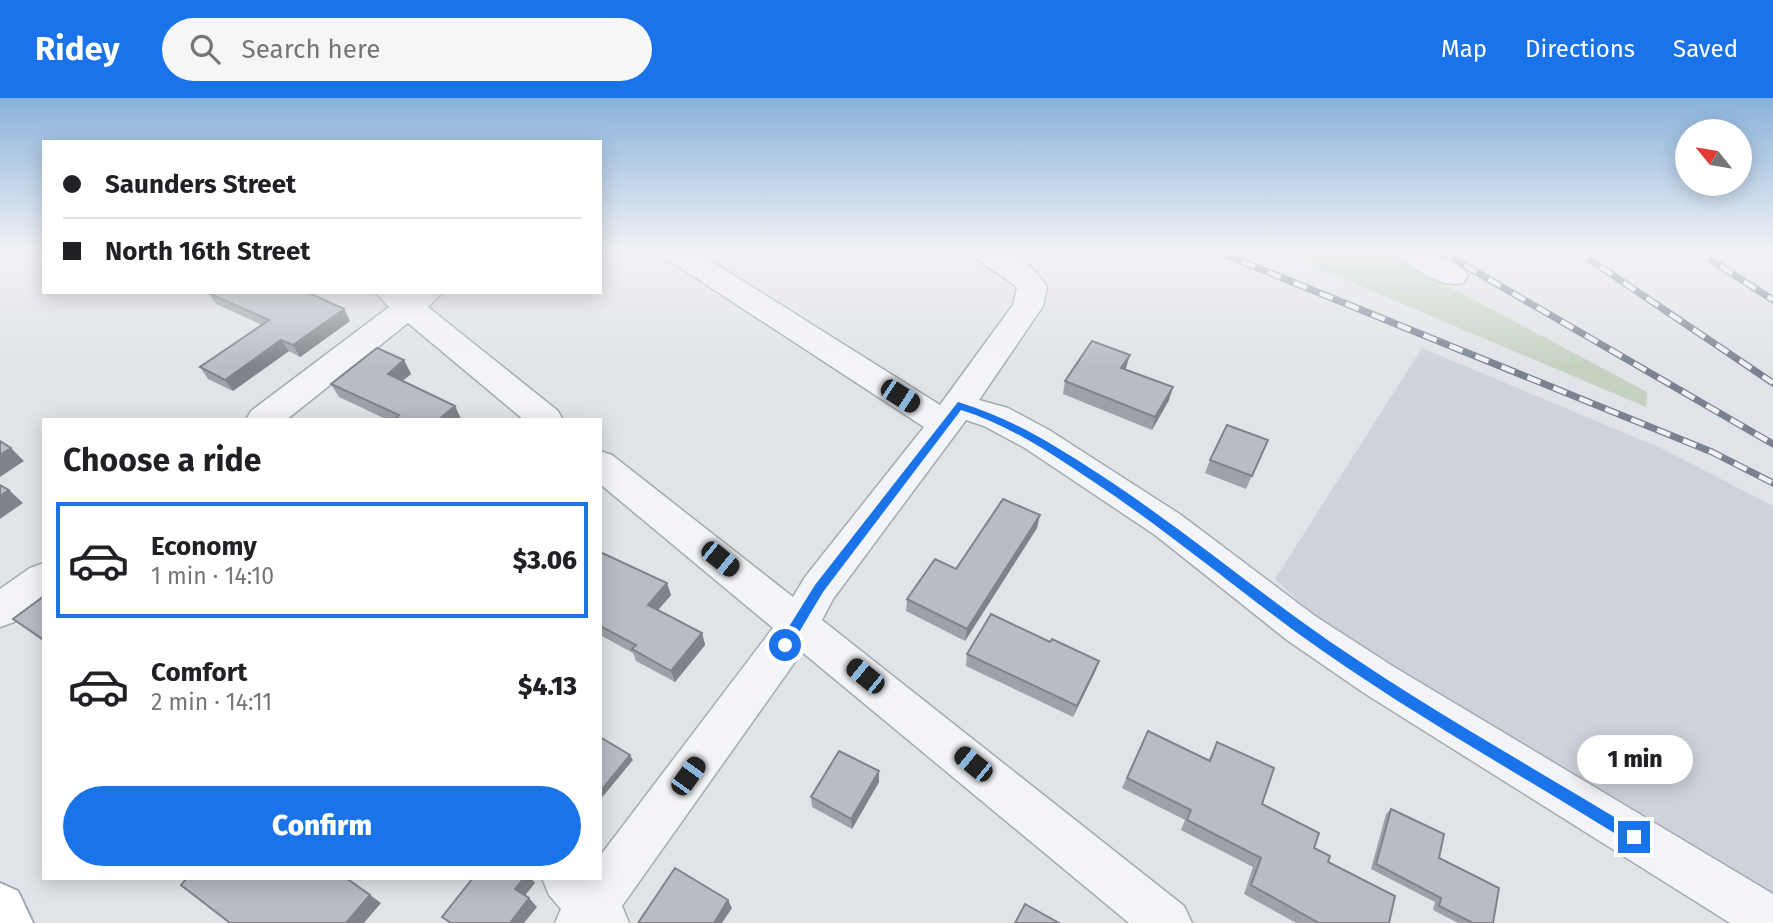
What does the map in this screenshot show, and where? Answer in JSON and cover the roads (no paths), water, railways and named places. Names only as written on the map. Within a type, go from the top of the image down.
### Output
[{"type":"main road","points":[[0,909],[8,923]]},
{"type":"street","points":[[739,290],[952,415],[996,418],[1037,439],[1168,525],[1301,628],[1379,680],[1773,922]]},
{"type":"street","points":[[585,908],[800,624],[819,589],[952,415],[1028,306],[1031,290]]},
{"type":"street","points":[[266,418],[391,324],[408,297],[544,418]]},
{"type":"street","points":[[602,466],[1167,923]]},
{"type":"street","points":[[0,610],[42,580]]},
{"type":"railway","points":[[1311,290],[1712,452],[1773,483]]},
{"type":"railway","points":[[1506,290],[1773,444]]},
{"type":"railway","points":[[1634,290],[1773,383]]},
{"type":"railway","points":[[1757,290],[1773,300]]}]
